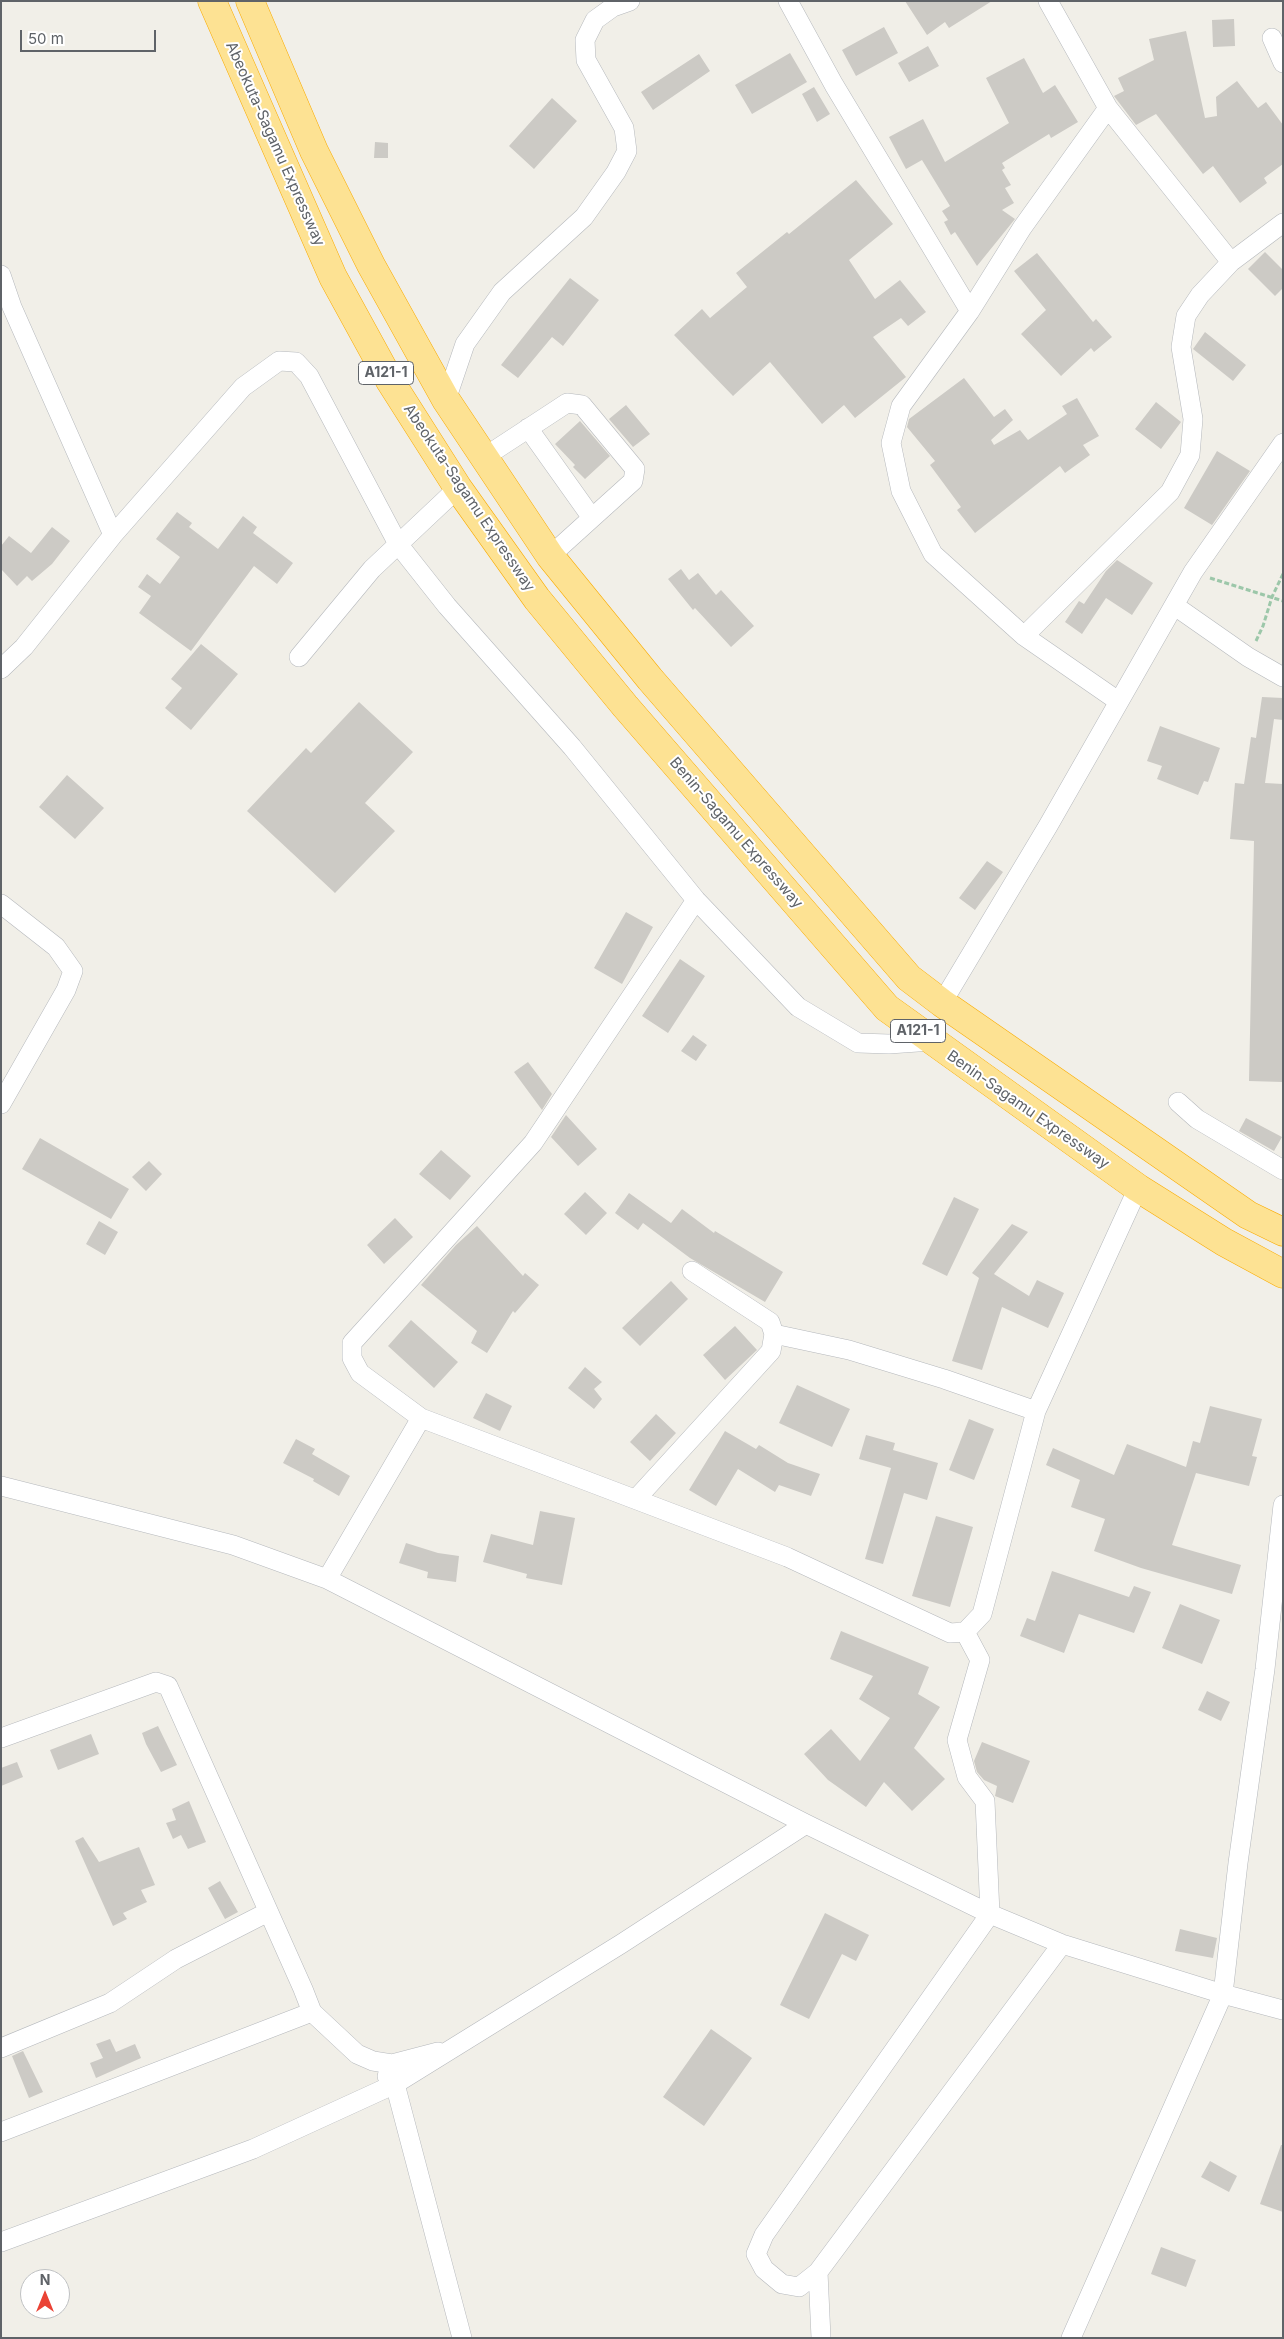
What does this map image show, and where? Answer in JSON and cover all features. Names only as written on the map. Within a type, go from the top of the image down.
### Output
[{"type":"highway","name":"Abeokuta-Sagamu Expressway","points":[[212,1],[333,277],[390,380],[458,488],[537,600],[626,706]]},
{"type":"highway","name":"A121-1","points":[[250,1],[319,160],[371,265],[446,400],[550,556],[650,679],[909,978],[942,1003],[1248,1215],[1283,1232]]},
{"type":"highway","name":"Benin-Sagamu Expressway","points":[[626,706],[887,1008],[1138,1188],[1224,1242],[1283,1274]]},
{"type":"street","points":[[446,400],[465,344],[502,292],[584,217],[616,172],[627,151],[624,128],[586,60],[585,40],[595,20],[630,1]]},
{"type":"street","points":[[788,1],[834,85],[970,311]]},
{"type":"street","points":[[1048,1],[1108,108],[1231,262]]},
{"type":"street","points":[[1272,38],[1283,63]]},
{"type":"street","points":[[1108,108],[1022,228],[970,311],[901,406],[891,444],[901,491],[933,554],[1024,636],[1118,701]]},
{"type":"street","points":[[1024,636],[1170,492],[1190,455],[1193,419],[1181,347],[1186,316],[1200,295],[1231,262],[1283,223]]},
{"type":"street","points":[[1,275],[12,307],[113,535]]},
{"type":"street","points":[[1,669],[24,647],[113,535],[243,387],[279,361],[296,362],[309,376],[398,544],[447,606],[572,747],[696,900],[798,1006],[858,1043],[932,1042]]},
{"type":"street","points":[[484,458],[566,403],[582,405],[635,469],[633,481],[550,556]]},
{"type":"street","points":[[528,428],[592,518]]},
{"type":"street","points":[[942,1003],[1048,826],[1193,572],[1283,443]]},
{"type":"street","points":[[299,657],[372,569],[458,488]]},
{"type":"street","points":[[1175,606],[1248,657],[1283,677]]},
{"type":"street","points":[[696,900],[533,1143],[352,1344],[352,1358],[360,1373],[421,1418],[787,1557],[950,1632],[965,1632],[982,1614],[1036,1411],[1138,1188]]},
{"type":"street","points":[[1,904],[56,947],[73,971],[66,990],[1,1104]]},
{"type":"street","points":[[1178,1102],[1197,1120],[1283,1170]]},
{"type":"street","points":[[636,1499],[772,1351],[774,1334],[770,1322],[692,1271]]},
{"type":"street","points":[[774,1334],[849,1350],[944,1379],[1036,1411]]},
{"type":"street","points":[[327,1579],[421,1418]]},
{"type":"street","points":[[1,1486],[233,1545],[327,1579],[806,1824],[990,1914],[1062,1944],[1224,1994],[1283,2010]]},
{"type":"street","points":[[1071,2338],[1224,1994],[1238,1864],[1265,1669],[1283,1505]]},
{"type":"street","points":[[965,1632],[980,1660],[957,1740],[967,1777],[984,1800],[990,1914],[764,2235],[756,2254],[764,2269],[782,2284],[799,2286],[818,2272],[1062,1944]]},
{"type":"street","points":[[1,1738],[156,1682],[168,1686],[312,2012],[357,2054],[373,2061],[392,2064],[458,2047]]},
{"type":"street","points":[[1,2242],[253,2149],[395,2084],[458,2047],[621,1944],[806,1824]]},
{"type":"street","points":[[1,2048],[110,2003],[176,1959],[268,1912]]},
{"type":"street","points":[[1,2132],[312,2012]]},
{"type":"street","points":[[373,2061],[395,2084],[462,2338]]},
{"type":"street","points":[[818,2272],[821,2338]]},
{"type":"path","points":[[1193,572],[1283,601]]},
{"type":"path","points":[[1248,657],[1264,626],[1272,597],[1283,574]]},
{"type":"building","points":[[905,1],[992,1],[949,28],[945,22],[927,35]]},
{"type":"building","points":[[1234,19],[1235,46],[1213,47],[1212,20]]},
{"type":"building","points":[[884,27],[898,53],[856,76],[842,50]]},
{"type":"building","points":[[1186,31],[1205,118],[1217,116],[1216,97],[1237,81],[1258,108],[1266,102],[1283,125],[1283,164],[1264,178],[1267,183],[1240,203],[1213,166],[1203,174],[1156,114],[1136,125],[1114,96],[1124,91],[1118,78],[1154,60],[1149,39]]},
{"type":"building","points":[[928,46],[939,66],[909,82],[898,63]]},
{"type":"building","points":[[790,53],[807,82],[752,114],[735,85]]},
{"type":"building","points":[[699,54],[710,71],[653,110],[641,92]]},
{"type":"building","points":[[1024,58],[1043,93],[1055,85],[1078,122],[1051,138],[1049,134],[1002,163],[1005,168],[1002,170],[1011,185],[1005,188],[1014,203],[1002,210],[1015,219],[977,266],[955,232],[951,235],[944,222],[948,220],[942,211],[950,206],[922,160],[906,169],[889,137],[923,119],[945,162],[1009,123],[986,78]]},
{"type":"building","points":[[814,87],[830,114],[817,122],[802,94]]},
{"type":"building","points":[[552,98],[577,121],[534,169],[509,146]]},
{"type":"building","points":[[375,142],[388,143],[388,158],[374,158]]},
{"type":"building","points":[[856,180],[893,224],[849,260],[875,299],[900,280],[926,312],[908,326],[901,318],[873,337],[906,377],[855,418],[844,405],[822,424],[770,362],[733,396],[674,335],[702,309],[710,318],[747,287],[736,273],[787,232],[789,234]]},
{"type":"building","points":[[1265,252],[1283,270],[1283,288],[1275,296],[1248,269]]},
{"type":"building","points":[[1037,253],[1093,322],[1096,319],[1112,337],[1094,352],[1091,348],[1061,376],[1021,334],[1046,310],[1014,271]]},
{"type":"building","points":[[570,278],[599,300],[563,346],[552,337],[518,378],[501,365]]},
{"type":"building","points":[[1205,332],[1246,365],[1233,381],[1193,349]]},
{"type":"building","points":[[964,378],[994,417],[1005,409],[1013,420],[991,440],[994,445],[1020,430],[1028,440],[1067,414],[1062,406],[1077,398],[1099,436],[1083,445],[1090,455],[1065,473],[1060,466],[975,533],[957,510],[961,507],[930,465],[935,461],[907,427],[909,419]]},
{"type":"building","points":[[1156,402],[1181,422],[1161,449],[1135,429]]},
{"type":"building","points":[[626,405],[650,434],[633,447],[609,419]]},
{"type":"building","points":[[580,421],[610,456],[585,479],[573,467],[575,465],[555,444]]},
{"type":"building","points":[[1217,451],[1250,471],[1212,525],[1184,508]]},
{"type":"building","points":[[177,512],[192,523],[189,527],[218,549],[243,516],[257,527],[253,533],[293,563],[277,584],[254,566],[191,651],[139,613],[151,596],[138,587],[147,574],[160,584],[180,557],[156,539]]},
{"type":"building","points":[[52,527],[70,541],[52,564],[32,581],[27,576],[17,586],[1,569],[1,546],[9,536],[31,553]]},
{"type":"building","points":[[1117,560],[1153,583],[1132,615],[1106,598],[1082,634],[1065,622],[1079,601],[1084,604],[1106,571]]},
{"type":"building","points":[[681,569],[689,580],[698,573],[716,595],[721,590],[754,626],[731,647],[695,608],[693,610],[668,579]]},
{"type":"building","points":[[201,644],[238,674],[191,730],[165,708],[182,688],[171,679]]},
{"type":"building","points":[[1262,697],[1283,698],[1283,720],[1274,719],[1265,783],[1283,784],[1283,1082],[1249,1081],[1254,841],[1230,839],[1235,783],[1244,784],[1251,737],[1256,738]]},
{"type":"building","points":[[359,702],[413,752],[365,803],[395,831],[335,893],[247,811],[306,748],[311,753]]},
{"type":"building","points":[[1160,726],[1220,748],[1208,782],[1204,781],[1198,795],[1157,779],[1162,766],[1147,761]]},
{"type":"building","points":[[67,775],[104,808],[75,839],[39,807]]},
{"type":"building","points":[[987,861],[1003,872],[975,910],[959,898]]},
{"type":"building","points":[[626,912],[653,927],[622,984],[594,968]]},
{"type":"building","points":[[680,959],[705,976],[668,1033],[642,1016]]},
{"type":"building","points":[[693,1035],[707,1045],[696,1061],[681,1051]]},
{"type":"building","points":[[528,1062],[552,1094],[542,1110],[514,1072]]},
{"type":"building","points":[[566,1115],[597,1149],[578,1166],[551,1137]]},
{"type":"building","points":[[1246,1118],[1282,1137],[1274,1151],[1239,1131]]},
{"type":"building","points":[[40,1138],[129,1189],[111,1219],[22,1169]]},
{"type":"building","points":[[441,1150],[471,1176],[450,1200],[419,1174]]},
{"type":"building","points":[[149,1161],[162,1174],[146,1191],[132,1177]]},
{"type":"building","points":[[585,1192],[607,1213],[586,1235],[564,1214]]},
{"type":"building","points":[[629,1193],[671,1223],[682,1209],[714,1233],[715,1231],[783,1272],[765,1302],[690,1258],[643,1223],[638,1230],[615,1213]]},
{"type":"building","points":[[954,1197],[979,1209],[947,1276],[922,1264]]},
{"type":"building","points":[[395,1218],[413,1237],[384,1264],[367,1245]]},
{"type":"building","points":[[99,1221],[118,1232],[105,1255],[86,1244]]},
{"type":"building","points":[[1012,1224],[1028,1232],[994,1274],[1029,1296],[1037,1280],[1064,1293],[1048,1328],[1002,1307],[982,1370],[952,1361],[979,1278],[972,1273]]},
{"type":"building","points":[[477,1226],[523,1276],[525,1273],[539,1285],[515,1313],[513,1311],[487,1353],[471,1343],[477,1331],[421,1285],[456,1245]]},
{"type":"building","points":[[671,1281],[688,1299],[640,1346],[622,1328]]},
{"type":"building","points":[[411,1320],[458,1362],[434,1388],[388,1346]]},
{"type":"building","points":[[735,1326],[757,1350],[725,1380],[703,1355]]},
{"type":"building","points":[[585,1367],[602,1382],[594,1389],[602,1399],[594,1409],[568,1388]]},
{"type":"building","points":[[797,1385],[850,1409],[832,1447],[779,1423]]},
{"type":"building","points":[[486,1393],[512,1406],[500,1431],[473,1418]]},
{"type":"building","points":[[1210,1406],[1262,1419],[1252,1456],[1257,1457],[1249,1486],[1196,1473],[1172,1545],[1241,1565],[1232,1594],[1141,1568],[1094,1551],[1105,1519],[1071,1507],[1080,1480],[1046,1465],[1053,1448],[1114,1475],[1127,1444],[1186,1467],[1193,1441],[1200,1443]]},
{"type":"building","points":[[656,1414],[676,1433],[650,1461],[630,1442]]},
{"type":"building","points":[[969,1419],[994,1429],[974,1480],[949,1470]]},
{"type":"building","points":[[725,1431],[756,1449],[759,1445],[788,1463],[820,1474],[811,1496],[779,1485],[775,1492],[738,1469],[716,1506],[689,1490]]},
{"type":"building","points":[[866,1435],[895,1443],[893,1450],[938,1463],[927,1500],[904,1493],[883,1564],[865,1559],[891,1468],[859,1459]]},
{"type":"building","points":[[296,1439],[315,1449],[312,1454],[350,1476],[339,1496],[313,1481],[314,1479],[283,1463]]},
{"type":"building","points":[[540,1511],[575,1518],[562,1585],[526,1578],[527,1574],[483,1562],[491,1534],[533,1545]]},
{"type":"building","points":[[936,1516],[973,1527],[950,1607],[912,1596]]},
{"type":"building","points":[[406,1543],[438,1553],[459,1556],[456,1582],[427,1578],[428,1572],[399,1563]]},
{"type":"building","points":[[1052,1571],[1129,1597],[1134,1586],[1151,1592],[1134,1633],[1079,1614],[1064,1653],[1020,1636],[1027,1618],[1035,1621]]},
{"type":"building","points":[[1180,1604],[1220,1620],[1202,1664],[1162,1648]]},
{"type":"building","points":[[841,1631],[929,1667],[918,1694],[940,1707],[914,1748],[945,1779],[912,1811],[884,1782],[866,1807],[828,1780],[804,1754],[831,1729],[860,1761],[890,1718],[859,1699],[873,1676],[830,1659]]},
{"type":"building","points":[[1207,1691],[1230,1702],[1221,1721],[1198,1710]]},
{"type":"building","points":[[158,1726],[177,1765],[161,1772],[142,1733]]},
{"type":"building","points":[[91,1734],[99,1754],[58,1770],[50,1750]]},
{"type":"building","points":[[982,1742],[1030,1761],[1013,1803],[995,1796],[997,1786],[984,1780],[977,1772],[974,1761]]},
{"type":"building","points":[[17,1762],[23,1777],[1,1786],[1,1768]]},
{"type":"building","points":[[189,1801],[206,1842],[188,1849],[181,1835],[173,1839],[166,1823],[176,1820],[172,1809]]},
{"type":"building","points":[[83,1837],[99,1862],[139,1847],[155,1885],[141,1890],[147,1902],[123,1913],[127,1919],[113,1926],[75,1841]]},
{"type":"building","points":[[220,1881],[238,1912],[225,1919],[208,1888]]},
{"type":"building","points":[[825,1913],[869,1935],[856,1961],[842,1954],[809,2019],[780,2005]]},
{"type":"building","points":[[1180,1929],[1217,1938],[1213,1958],[1175,1951]]},
{"type":"building","points":[[711,2029],[752,2058],[704,2126],[663,2097]]},
{"type":"building","points":[[110,2039],[116,2052],[135,2044],[141,2058],[96,2078],[90,2063],[103,2058],[96,2044]]},
{"type":"building","points":[[23,2051],[43,2092],[29,2098],[12,2056]]},
{"type":"building","points":[[1281,2145],[1283,2145],[1283,2212],[1260,2204]]},
{"type":"building","points":[[1210,2161],[1237,2176],[1229,2192],[1201,2177]]},
{"type":"building","points":[[1161,2247],[1196,2260],[1186,2287],[1151,2274]]}]
